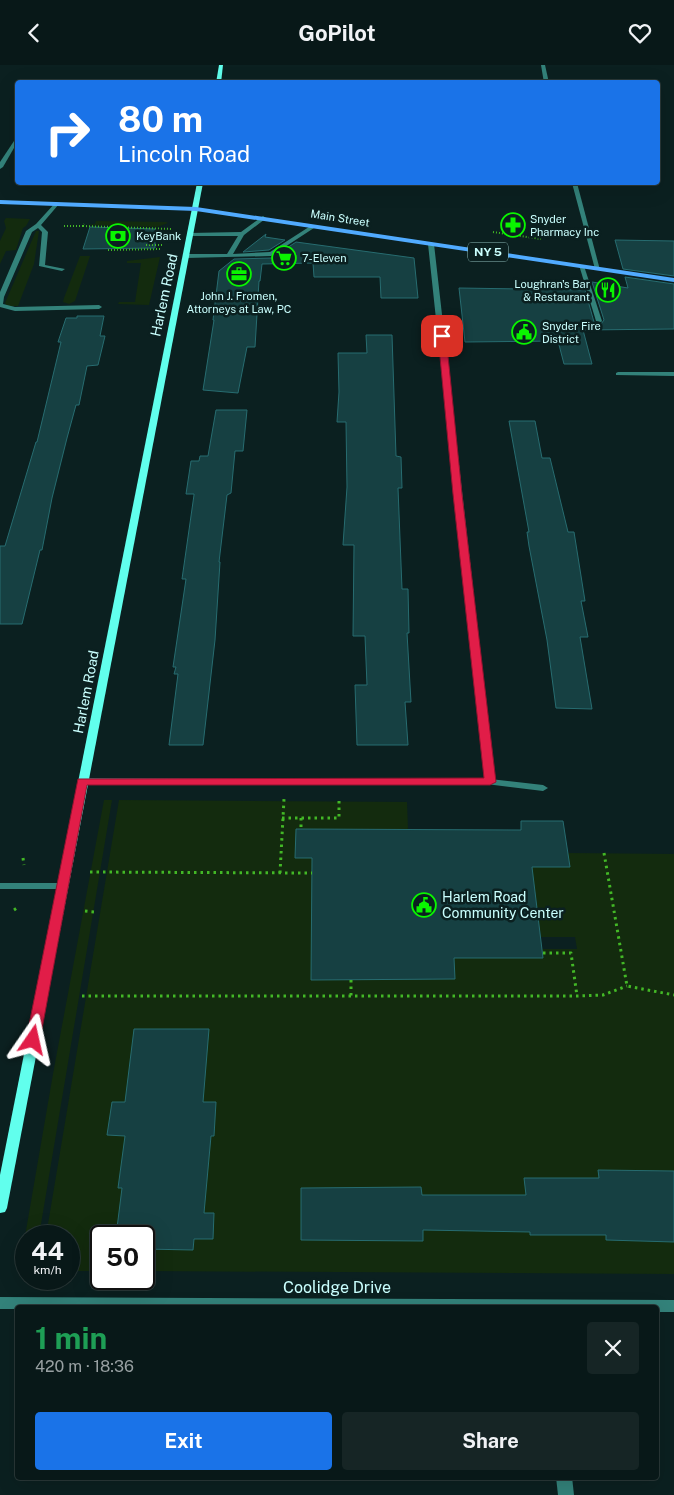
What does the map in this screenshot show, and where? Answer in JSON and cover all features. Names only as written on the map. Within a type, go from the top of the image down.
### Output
[{"type":"main road","points":[[218,80],[221,65]]},
{"type":"main road","name":"Harlem Road","points":[[0,1208],[200,185]]},
{"type":"main road","name":"Main Street","points":[[0,202],[196,209],[674,280]]},
{"type":"street","points":[[542,65],[546,80]]},
{"type":"street","points":[[0,167],[15,141]]},
{"type":"street","points":[[575,185],[598,269]]},
{"type":"street","points":[[56,204],[38,225],[32,228],[26,237],[1,297],[0,305],[15,309],[99,307]]},
{"type":"street","points":[[229,256],[242,234],[263,218]]},
{"type":"street","points":[[38,225],[45,232],[42,266],[62,269]]},
{"type":"street","points":[[186,256],[272,254],[314,226]]},
{"type":"street","points":[[191,234],[242,234]]},
{"type":"street","points":[[431,244],[490,782]]},
{"type":"street","points":[[580,266],[599,321]]},
{"type":"street","points":[[618,374],[674,374]]},
{"type":"street","points":[[82,781],[490,782],[544,788]]},
{"type":"street","points":[[0,886],[64,886]]},
{"type":"street","name":"Coolidge Drive","points":[[0,1303],[364,1305]]},
{"type":"street","name":"Coolidge Drive","points":[[659,1306],[674,1306]]},
{"type":"street","points":[[564,1480],[566,1495]]},
{"type":"path","points":[[83,226],[84,223],[92,223]]},
{"type":"path","points":[[64,226],[172,229]]},
{"type":"path","points":[[493,232],[540,239]]},
{"type":"path","points":[[146,245],[163,245]]},
{"type":"path","points":[[108,250],[162,249]]},
{"type":"path","points":[[280,873],[284,799]]},
{"type":"path","points":[[282,818],[339,818],[339,799]]},
{"type":"path","points":[[301,818],[301,829]]},
{"type":"path","points":[[604,853],[627,986]]},
{"type":"path","points":[[24,857],[24,865]]},
{"type":"path","points":[[90,872],[312,873]]},
{"type":"path","points":[[85,911],[95,912]]},
{"type":"path","points":[[543,953],[571,953],[577,996]]},
{"type":"path","points":[[351,980],[351,996]]},
{"type":"path","points":[[82,997],[577,996],[603,995],[627,986],[674,995]]},
{"type":"green space","points":[[6,218],[30,219],[23,228],[16,250],[6,251],[0,264],[0,241],[6,228],[4,221]]},
{"type":"green space","points":[[96,221],[168,223],[157,227],[86,225],[95,224]]},
{"type":"green space","points":[[36,231],[39,231],[34,264],[18,306],[7,306],[5,303]]},
{"type":"green space","points":[[80,256],[90,256],[75,301],[69,304],[63,302]]},
{"type":"green space","points":[[160,257],[149,305],[118,304],[119,302],[135,302],[141,263],[127,263],[127,261]]},
{"type":"green space","points":[[104,800],[112,800],[41,1225],[27,1225]]},
{"type":"green space","points":[[119,800],[407,802],[408,829],[296,829],[295,858],[312,858],[311,980],[455,979],[454,958],[543,958],[542,949],[577,949],[575,937],[541,937],[532,867],[570,867],[568,853],[674,854],[674,1274],[155,1271],[155,1225],[90,1225],[90,1271],[80,1271],[80,1225],[48,1225]]},
{"type":"building","name":"KeyBank","points":[[90,227],[155,229],[155,248],[83,249]]},
{"type":"building","points":[[266,234],[265,237],[285,240],[269,250],[243,252]]},
{"type":"building","points":[[615,240],[674,241],[674,276],[623,269]]},
{"type":"building","points":[[296,242],[414,258],[418,298],[381,298],[380,277],[314,277],[313,263],[262,264],[259,281],[255,347],[247,347],[238,393],[203,390],[214,320],[219,271],[234,259],[272,258]]},
{"type":"building","name":"Snyder Fire District","points":[[625,277],[674,284],[674,329],[583,330],[592,364],[564,364],[558,341],[465,342],[459,288],[585,290],[594,322],[601,324],[604,320],[592,282],[628,288]]},
{"type":"building","points":[[77,316],[104,316],[100,336],[105,336],[98,365],[87,366],[79,405],[76,405],[67,438],[52,498],[42,550],[40,550],[22,624],[0,624],[0,546],[5,546],[37,442],[61,342],[58,342],[66,318],[77,318]]},
{"type":"building","points":[[366,335],[392,335],[396,456],[401,457],[402,488],[398,488],[402,589],[408,589],[409,633],[407,633],[411,702],[405,702],[408,745],[357,745],[355,685],[367,685],[365,636],[353,636],[354,545],[343,545],[347,487],[346,422],[337,422],[339,392],[338,353],[367,353]]},
{"type":"building","points":[[216,410],[247,410],[243,451],[235,451],[231,493],[227,495],[219,562],[215,640],[203,745],[169,745],[178,674],[174,674],[176,667],[173,667],[186,579],[182,579],[194,495],[186,494],[191,461],[199,461],[200,456],[208,456]]},
{"type":"building","points":[[509,421],[535,421],[542,458],[550,458],[568,532],[574,532],[585,601],[581,601],[588,637],[580,637],[592,709],[556,708],[547,640],[529,546],[527,532],[529,532]]},
{"type":"building","name":"Harlem Road Community Center","points":[[521,821],[563,821],[570,867],[532,867],[543,958],[454,958],[455,979],[311,980],[312,858],[295,858],[296,829],[521,830]]},
{"type":"building","points":[[134,1029],[209,1029],[203,1102],[216,1102],[214,1136],[211,1136],[204,1213],[214,1213],[213,1239],[194,1239],[193,1250],[155,1249],[155,1225],[117,1225],[122,1188],[118,1188],[125,1136],[107,1135],[112,1102],[125,1102]]},
{"type":"building","points":[[598,1170],[674,1171],[674,1242],[606,1240],[606,1235],[530,1235],[530,1232],[423,1230],[423,1241],[301,1240],[301,1188],[421,1187],[422,1195],[526,1195],[524,1178],[599,1178]]},
{"type":"place","name":"Snyder Pharmacy Inc","points":[[513,225]]},
{"type":"place","name":"KeyBank","points":[[118,236]]},
{"type":"place","name":"7-Eleven","points":[[284,258]]},
{"type":"place","name":"John J. Fromen, Attorneys at Law, PC","points":[[239,274]]},
{"type":"place","name":"Loughran's Bar & Restaurant","points":[[608,290]]},
{"type":"place","name":"Snyder Fire District","points":[[524,332]]},
{"type":"place","name":"Harlem Road Community Center","points":[[424,905]]},
{"type":"route","points":[[33,1040],[82,781],[490,782],[457,494],[442,336]]}]
